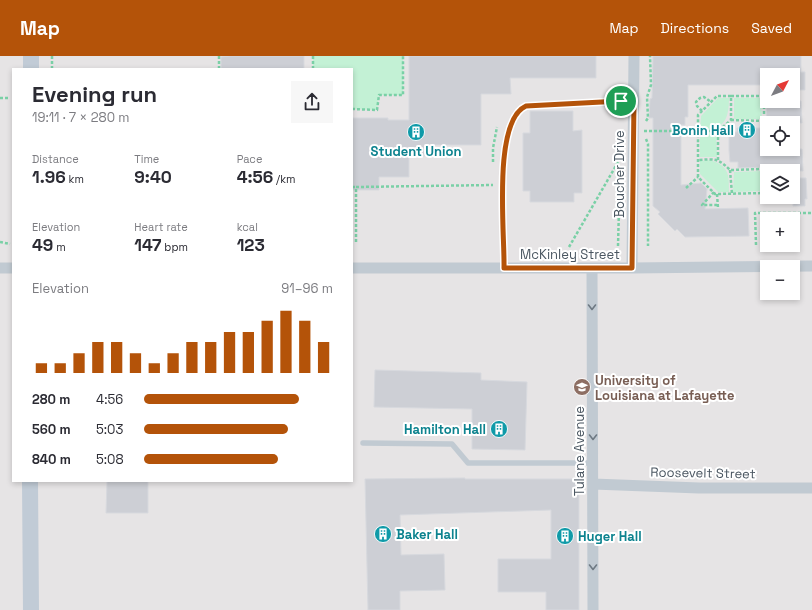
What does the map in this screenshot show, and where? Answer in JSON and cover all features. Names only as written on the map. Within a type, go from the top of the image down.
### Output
[{"type":"street","points":[[31,56],[31,68]]},
{"type":"street","name":"Boucher Drive","points":[[632,268],[639,131],[634,101],[634,56]]},
{"type":"street","name":"McKinley Street","points":[[353,268],[632,268],[812,266]]},
{"type":"street","points":[[0,268],[12,268]]},
{"type":"street","name":"Tulane Avenue","points":[[592,268],[593,610]]},
{"type":"street","points":[[30,482],[31,610]]},
{"type":"street","name":"Roosevelt Street","points":[[593,484],[698,488],[812,488]]},
{"type":"lane","points":[[504,268],[502,197],[504,153],[509,131],[519,109],[526,106],[634,101]]},
{"type":"lane","points":[[363,443],[452,444],[468,463],[593,463]]},
{"type":"path","points":[[52,56],[52,68]]},
{"type":"path","points":[[219,56],[219,68]]},
{"type":"path","points":[[313,56],[313,68]]},
{"type":"path","points":[[353,110],[377,110],[379,95],[403,95],[403,56]]},
{"type":"path","points":[[639,131],[644,127],[648,118],[647,97],[651,85],[650,56]]},
{"type":"path","points":[[686,188],[698,177],[698,115],[717,96],[760,96]]},
{"type":"path","points":[[731,96],[731,120]]},
{"type":"path","points":[[702,111],[697,106],[696,102],[700,98],[704,97],[711,102]]},
{"type":"path","points":[[0,98],[10,98]]},
{"type":"path","points":[[639,131],[718,131],[731,120],[764,121],[764,108]]},
{"type":"path","points":[[493,163],[493,148],[497,127]]},
{"type":"path","points":[[639,131],[648,144],[648,246]]},
{"type":"path","points":[[718,131],[718,160]]},
{"type":"path","points":[[569,246],[621,157],[620,164]]},
{"type":"path","points":[[698,160],[721,161],[730,170],[732,194]]},
{"type":"path","points":[[698,177],[716,193],[765,193],[763,169],[730,170]]},
{"type":"path","points":[[356,242],[356,187],[493,185],[493,178]]},
{"type":"path","points":[[716,193],[718,207],[702,205],[716,193]]},
{"type":"path","points":[[618,246],[619,201]]},
{"type":"path","points":[[756,245],[755,213],[812,213]]},
{"type":"path","points":[[0,242],[10,244]]},
{"type":"shaded area","name":"University of Louisiana at Lafayette","points":[[0,56],[812,56],[812,610],[0,610]]},
{"type":"green space","points":[[313,56],[403,56],[403,95],[379,95],[377,110],[353,109],[353,68],[313,68]]},
{"type":"green space","points":[[718,98],[729,98],[728,113],[726,118],[719,126],[708,129],[700,129],[701,116]]},
{"type":"green space","points":[[734,98],[760,98],[762,116],[760,116],[760,119],[734,119]]},
{"type":"green space","points":[[716,133],[717,157],[700,157],[700,134]]},
{"type":"green space","points":[[710,160],[721,165],[727,172],[729,192],[718,192],[700,174],[700,161]]},
{"type":"green space","points":[[760,171],[760,191],[733,192],[734,172]]},
{"type":"building","points":[[304,56],[304,68],[221,68],[221,57]]},
{"type":"building","name":"Student Union","points":[[409,56],[596,56],[596,78],[510,78],[511,94],[481,94],[481,145],[427,145],[427,156],[409,156],[409,177],[379,177],[379,190],[353,190],[353,118],[388,118],[388,120],[409,120]]},
{"type":"building","points":[[653,56],[801,56],[801,72],[805,72],[805,90],[800,90],[800,68],[760,68],[760,85],[688,85],[688,117],[685,117],[685,125],[681,125],[681,185],[701,183],[707,189],[705,209],[748,208],[749,236],[685,237],[677,229],[675,231],[658,214],[660,212],[653,206],[653,118],[649,118],[650,99],[652,98]]},
{"type":"building","points":[[801,101],[802,123],[800,123],[800,116],[767,116],[766,108],[800,108]]},
{"type":"building","points":[[530,111],[573,111],[573,131],[582,130],[582,193],[574,193],[574,202],[530,202],[530,191],[523,191],[523,133],[530,133]]},
{"type":"building","points":[[737,128],[760,128],[760,156],[800,156],[800,149],[802,149],[803,171],[800,171],[800,164],[760,164],[760,167],[738,168],[738,162],[730,162],[729,150],[729,132],[737,132]]},
{"type":"building","points":[[800,178],[806,178],[807,199],[805,199],[805,206],[793,206],[793,204],[800,204]]},
{"type":"building","name":"Hamilton Hall","points":[[375,370],[481,373],[481,380],[527,382],[525,450],[472,449],[472,409],[374,407]]},
{"type":"building","points":[[365,479],[579,479],[579,610],[546,610],[546,592],[498,592],[498,559],[551,559],[551,510],[400,515],[401,555],[444,554],[445,590],[400,591],[400,610],[368,610]]},
{"type":"building","points":[[107,482],[148,482],[148,513],[106,513]]},
{"type":"place","name":"Bonin Hall","points":[[747,130]]},
{"type":"place","name":"Student Union","points":[[416,132]]},
{"type":"place","name":"University of Louisiana at Lafayette","points":[[582,387]]},
{"type":"place","name":"Hamilton Hall","points":[[499,429]]},
{"type":"place","name":"Baker Hall","points":[[383,534]]},
{"type":"place","name":"Huger Hall","points":[[565,536]]},
{"type":"route","points":[[621,101],[634,101],[632,268],[504,268],[502,197],[504,153],[509,131],[516,113],[519,109],[526,106],[621,101]]}]
